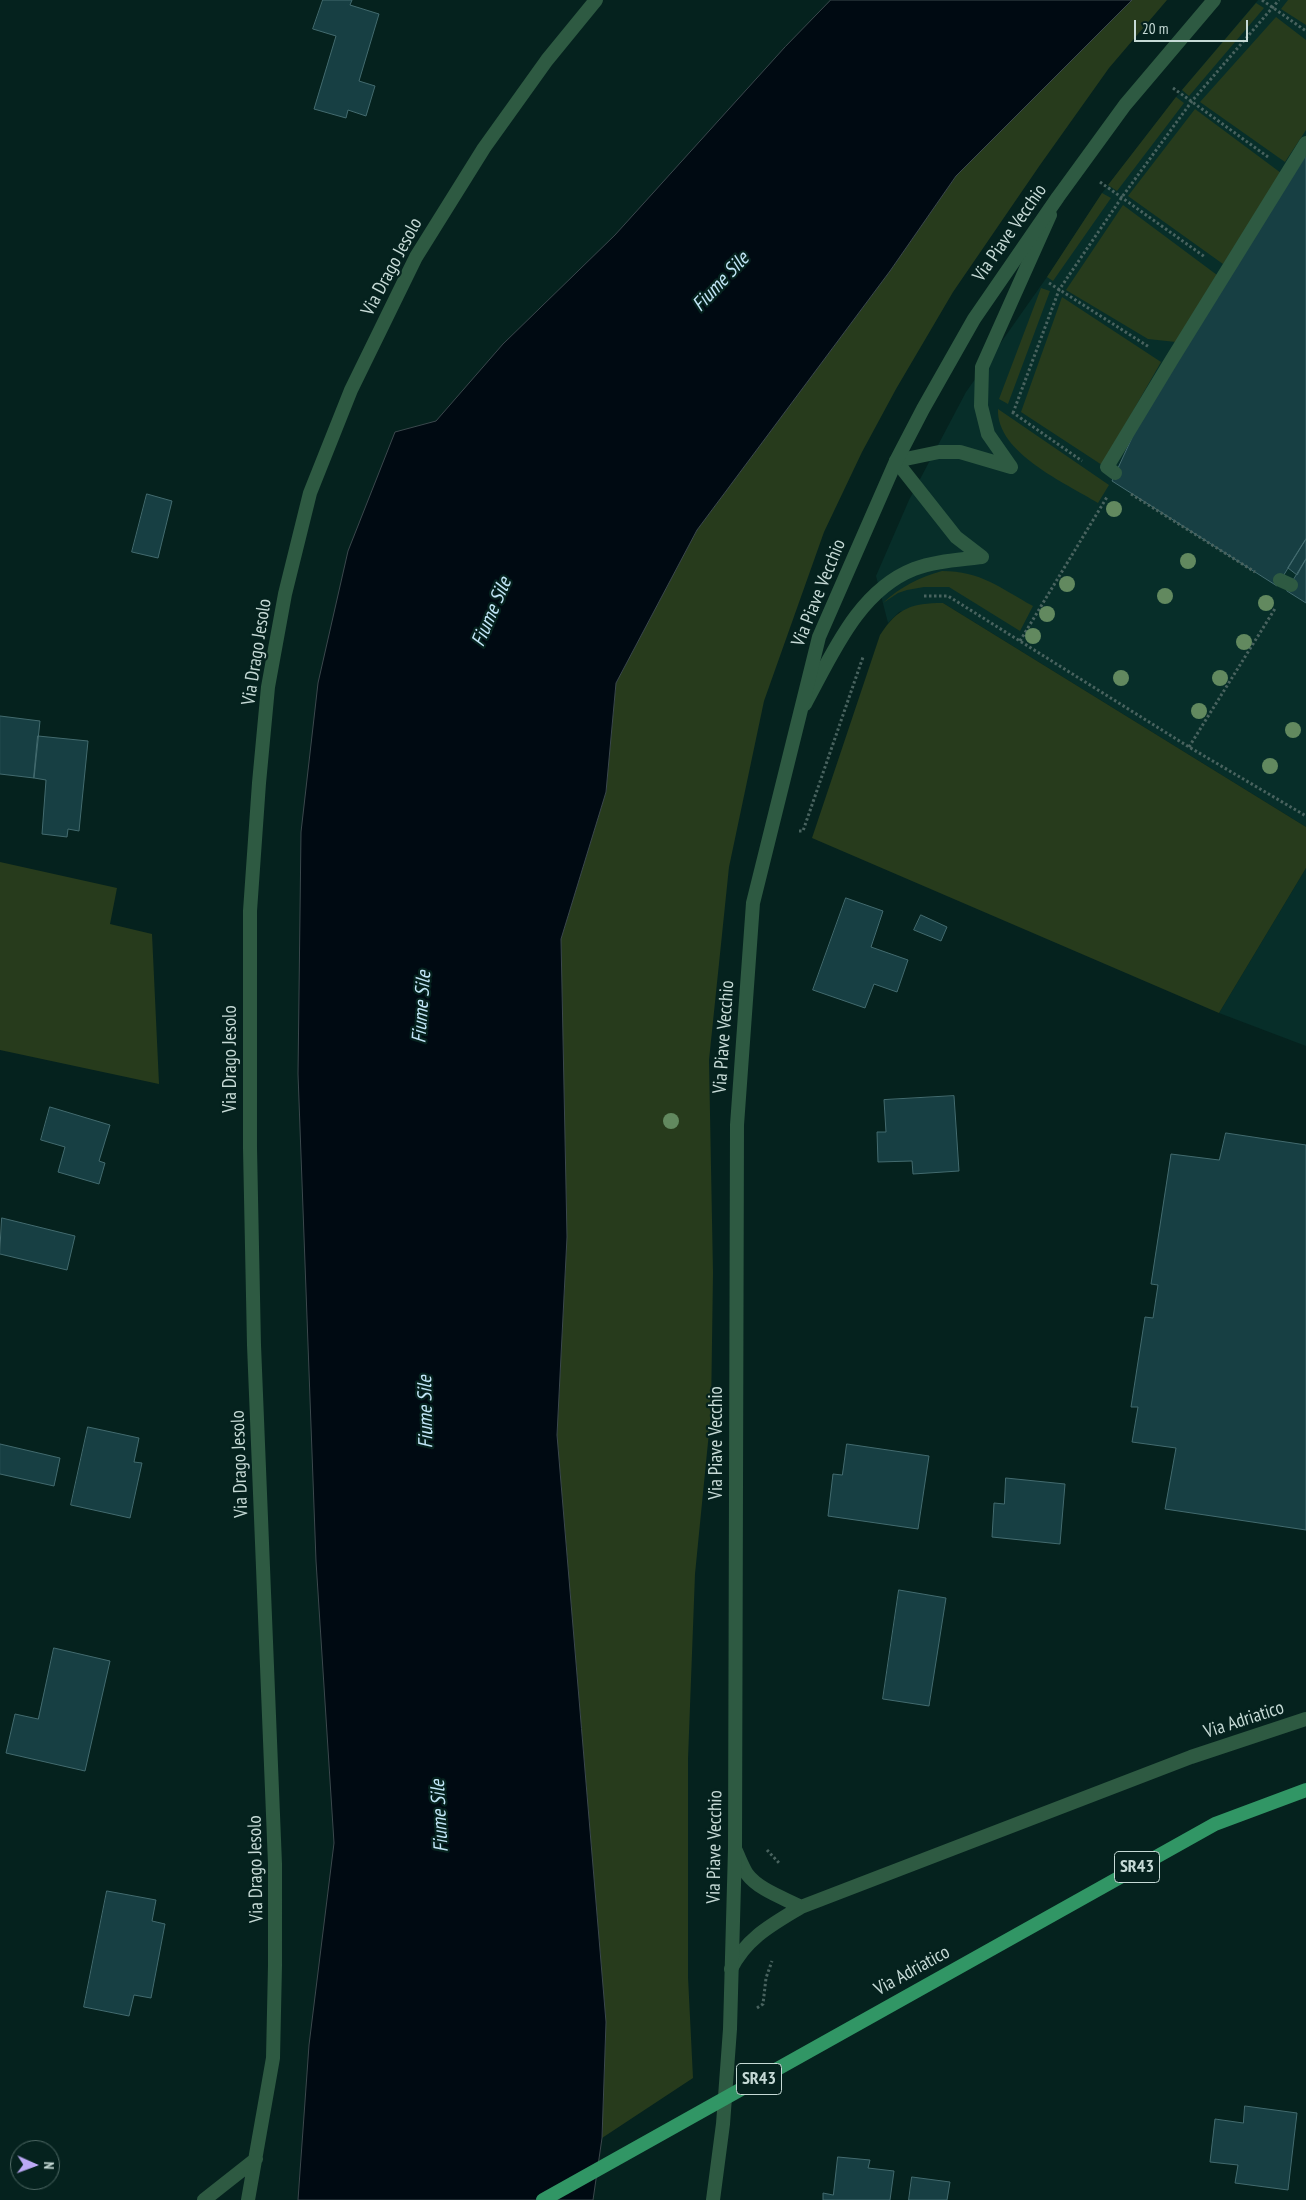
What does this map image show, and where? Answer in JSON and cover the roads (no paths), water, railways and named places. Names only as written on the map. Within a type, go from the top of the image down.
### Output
[{"type":"main road","name":"Via Adriatico","points":[[543,2200],[1215,1824],[1306,1790]]},
{"type":"street","name":"Via Drago Jesolo","points":[[248,2200],[274,2058],[276,1925],[254,1345],[250,1138],[250,911],[268,687],[285,594],[310,493],[351,390],[416,257],[484,148],[547,60],[596,0]]},
{"type":"street","name":"Via Piave Vecchio","points":[[713,2200],[723,2124],[730,2029],[735,1849],[737,1125],[753,903],[819,637],[896,461],[974,319],[1058,197],[1125,105],[1214,0]]},
{"type":"street","points":[[1115,473],[1107,467],[1306,143]]},
{"type":"street","points":[[800,713],[853,618],[895,578],[914,569],[938,562],[982,557],[956,537],[896,461],[939,452],[960,452],[1011,467],[988,434],[981,406],[982,367],[1058,197]]},
{"type":"street","name":"Via Adriatico","points":[[731,1969],[744,1947],[762,1931],[801,1907],[1191,1757],[1306,1719]]},
{"type":"street","points":[[735,1849],[753,1880],[766,1890],[801,1907]]},
{"type":"street","points":[[204,2200],[256,2159]]},
{"type":"water","name":"Fiume Sile","points":[[831,0],[1132,0],[956,176],[890,271],[697,530],[616,683],[606,792],[561,939],[567,1237],[557,1435],[606,2022],[602,2138],[593,2200],[298,2200],[309,2045],[334,1843],[316,1561],[298,1074],[301,832],[318,683],[348,551],[395,432],[436,421],[503,344],[615,235],[785,47]]}]
